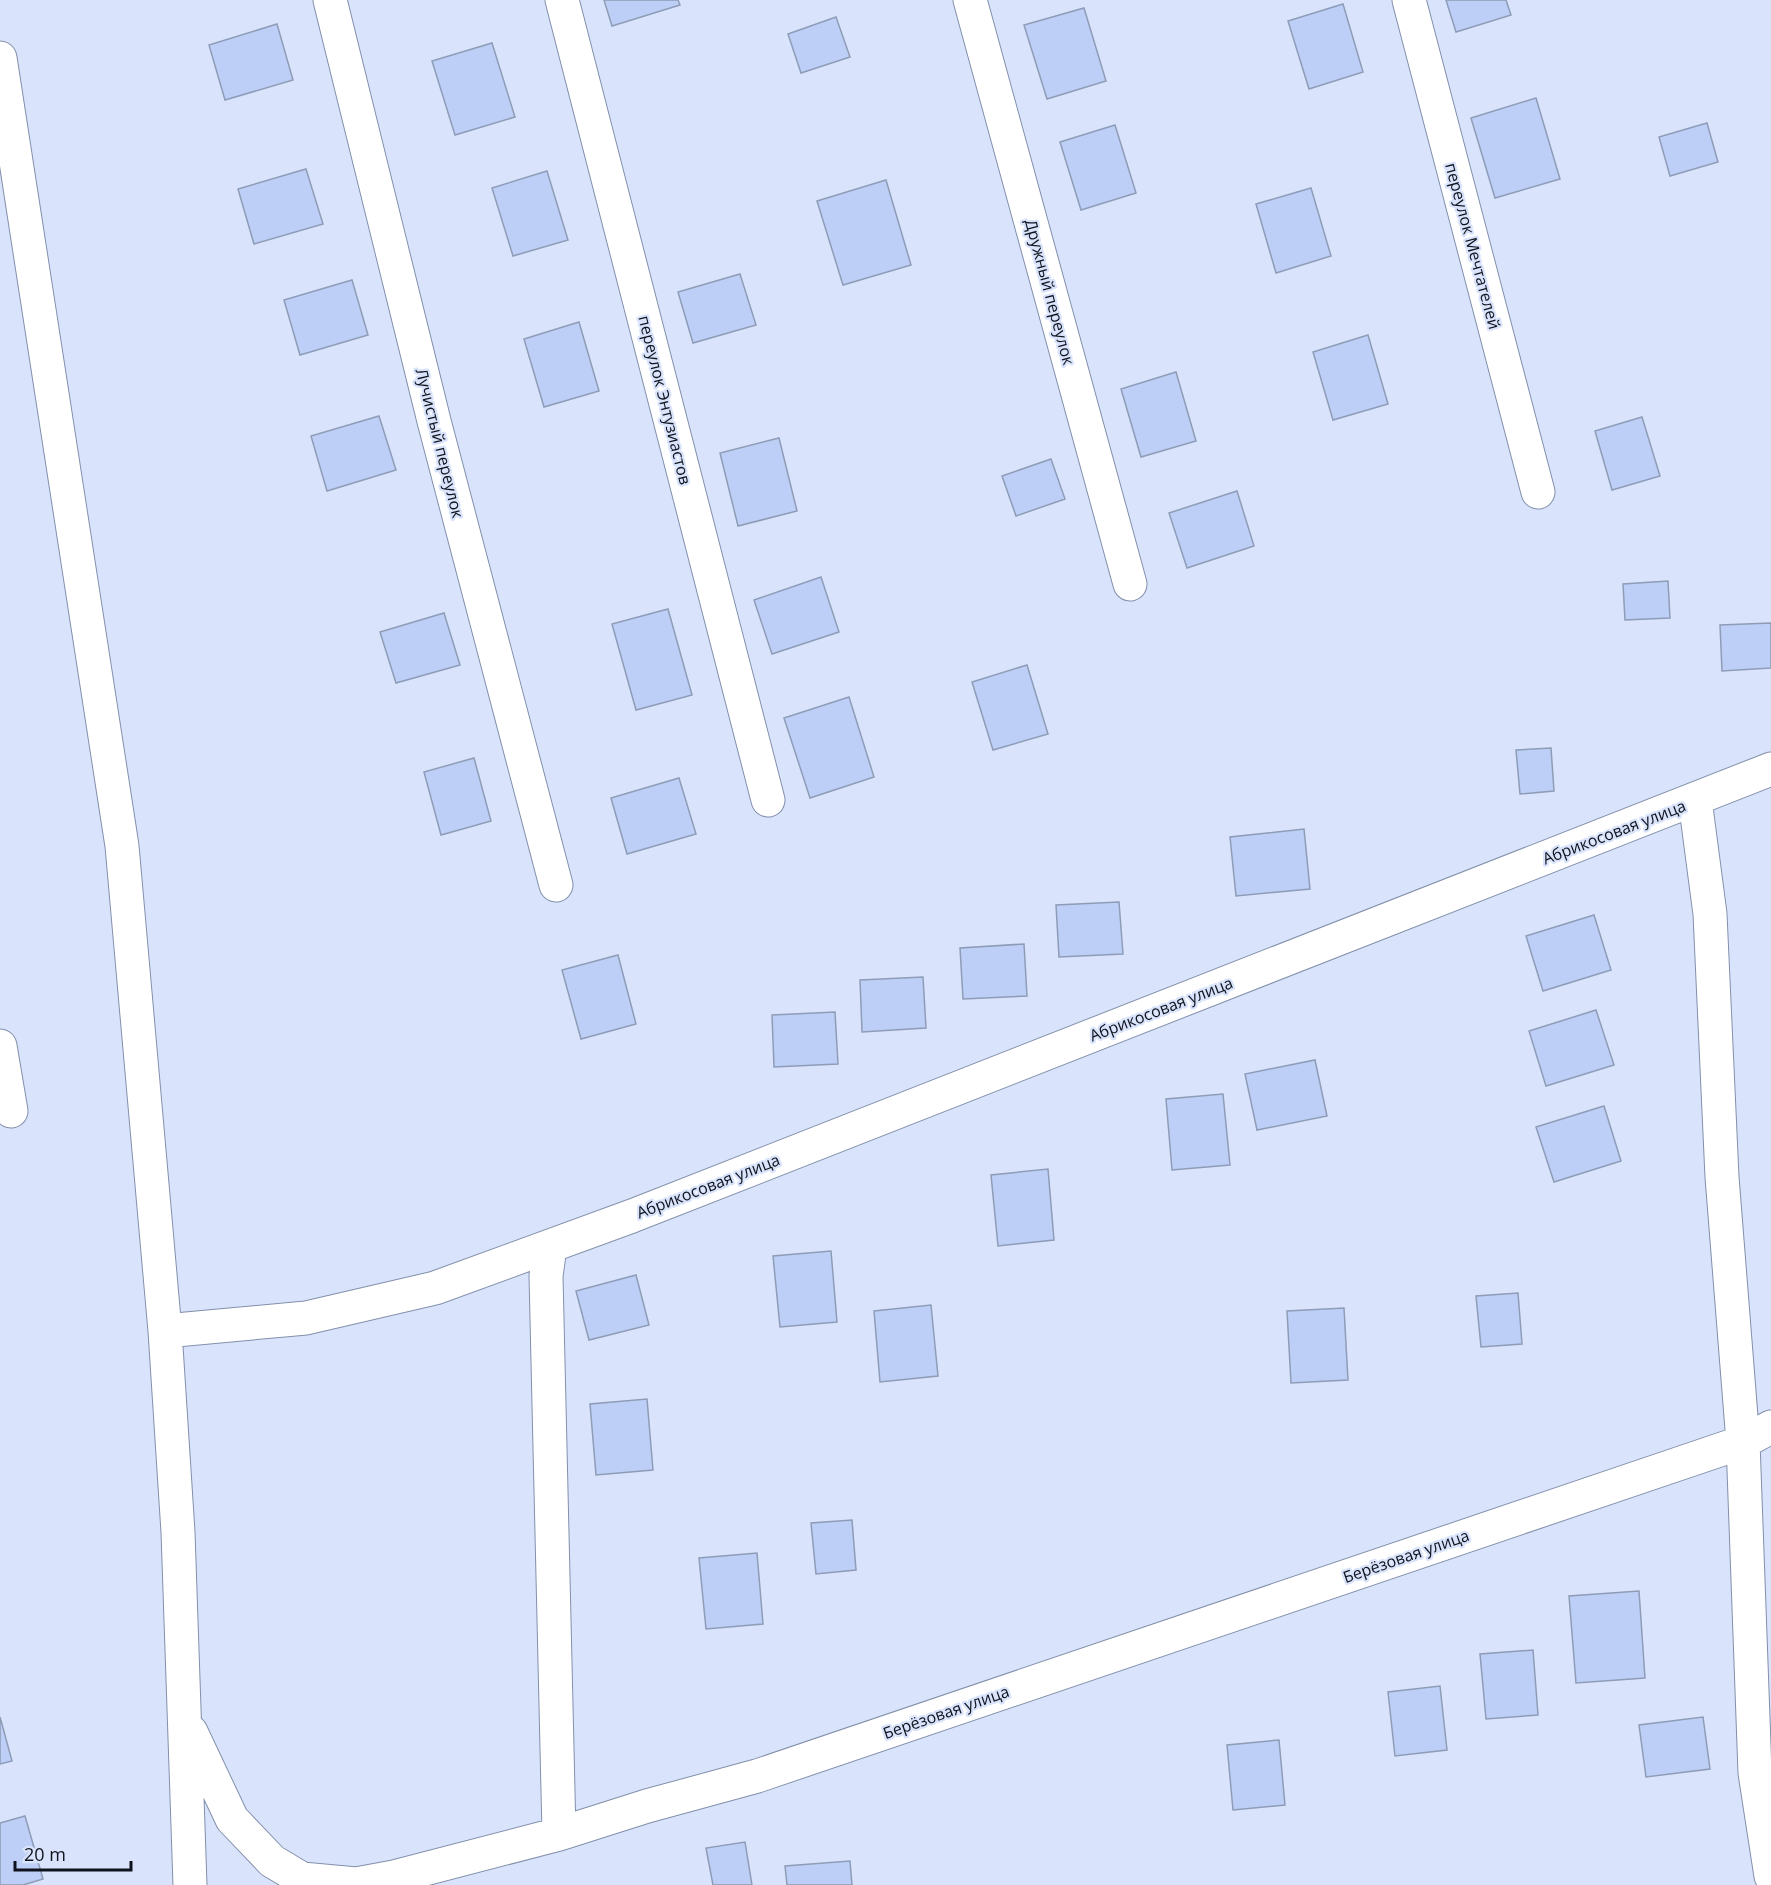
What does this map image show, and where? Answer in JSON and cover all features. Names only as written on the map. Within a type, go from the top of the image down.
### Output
[{"type":"street","name":"Лучистый переулок","points":[[330,0],[434,421],[556,885]]},
{"type":"street","name":"переулок Энтузиастов","points":[[562,0],[768,800]]},
{"type":"street","name":"Дружный переулок","points":[[970,0],[1130,584]]},
{"type":"street","name":"переулок Мечтателей","points":[[1409,0],[1538,492]]},
{"type":"street","points":[[0,58],[122,846],[165,1331],[178,1532],[190,1885]]},
{"type":"street","name":"Абрикосовая улица","points":[[165,1331],[306,1318],[435,1288],[550,1247],[1771,769]]},
{"type":"street","points":[[1695,800],[1710,914],[1722,1177],[1757,1434],[1755,1773],[1771,1876]]},
{"type":"street","points":[[0,1046],[11,1111]]},
{"type":"street","points":[[550,1247],[546,1276],[559,1834]]},
{"type":"street","name":"Берёзовая улица","points":[[185,1718],[232,1819],[272,1861],[302,1882],[356,1884],[559,1834],[647,1806],[757,1776],[1757,1434]]},
{"type":"building","points":[[604,0],[678,0],[680,5],[612,26]]},
{"type":"building","points":[[1446,0],[1506,0],[1511,15],[1456,32]]},
{"type":"building","points":[[1343,4],[1363,72],[1309,89],[1288,21]]},
{"type":"building","points":[[1084,8],[1106,81],[1047,99],[1024,25]]},
{"type":"building","points":[[836,17],[850,57],[801,73],[788,34]]},
{"type":"building","points":[[277,24],[293,80],[225,100],[209,45]]},
{"type":"building","points":[[492,43],[515,117],[455,135],[432,61]]},
{"type":"building","points":[[1536,98],[1560,179],[1495,198],[1471,118]]},
{"type":"building","points":[[1707,123],[1718,162],[1670,176],[1659,137]]},
{"type":"building","points":[[1115,125],[1136,193],[1081,210],[1060,142]]},
{"type":"building","points":[[306,169],[323,224],[254,244],[238,189]]},
{"type":"building","points":[[547,171],[568,240],[513,256],[492,188]]},
{"type":"building","points":[[886,180],[911,265],[843,285],[817,201]]},
{"type":"building","points":[[1311,188],[1331,256],[1276,273],[1256,204]]},
{"type":"building","points":[[740,274],[756,325],[693,343],[678,292]]},
{"type":"building","points":[[352,280],[368,335],[300,355],[284,300]]},
{"type":"building","points":[[579,322],[599,391],[544,407],[524,339]]},
{"type":"building","points":[[1368,335],[1388,404],[1333,420],[1313,352]]},
{"type":"building","points":[[1176,372],[1196,441],[1141,457],[1121,389]]},
{"type":"building","points":[[379,416],[396,470],[327,491],[311,436]]},
{"type":"building","points":[[1642,417],[1660,476],[1612,490],[1595,431]]},
{"type":"building","points":[[779,438],[797,511],[738,526],[720,453]]},
{"type":"building","points":[[1051,459],[1065,499],[1016,516],[1002,476]]},
{"type":"building","points":[[1237,491],[1254,546],[1187,568],[1169,513]]},
{"type":"building","points":[[821,577],[839,632],[772,654],[754,600]]},
{"type":"building","points":[[1668,581],[1670,618],[1625,620],[1623,584]]},
{"type":"building","points":[[668,609],[692,695],[636,710],[612,624]]},
{"type":"building","points":[[444,613],[460,665],[396,683],[380,632]]},
{"type":"building","points":[[1771,623],[1771,668],[1722,671],[1720,625]]},
{"type":"building","points":[[1027,665],[1048,734],[993,750],[972,682]]},
{"type":"building","points":[[849,697],[874,777],[810,798],[784,718]]},
{"type":"building","points":[[1551,748],[1554,791],[1520,794],[1516,750]]},
{"type":"building","points":[[474,758],[491,821],[441,835],[424,772]]},
{"type":"building","points":[[679,778],[696,834],[627,854],[611,798]]},
{"type":"building","points":[[1304,829],[1310,889],[1236,896],[1230,837]]},
{"type":"building","points":[[1119,902],[1123,954],[1059,957],[1056,905]]},
{"type":"building","points":[[1594,915],[1611,970],[1543,991],[1526,936]]},
{"type":"building","points":[[1024,944],[1027,996],[963,999],[960,948]]},
{"type":"building","points":[[618,955],[636,1024],[581,1039],[562,970]]},
{"type":"building","points":[[923,977],[926,1028],[862,1032],[860,980]]},
{"type":"building","points":[[1596,1010],[1614,1065],[1546,1086],[1529,1031]]},
{"type":"building","points":[[835,1012],[838,1064],[774,1067],[772,1015]]},
{"type":"building","points":[[1315,1060],[1327,1116],[1257,1130],[1245,1074]]},
{"type":"building","points":[[1223,1094],[1230,1165],[1172,1170],[1166,1099]]},
{"type":"building","points":[[1604,1106],[1621,1161],[1554,1182],[1536,1127]]},
{"type":"building","points":[[1048,1169],[1054,1240],[998,1246],[991,1175]]},
{"type":"building","points":[[831,1251],[837,1322],[780,1327],[773,1256]]},
{"type":"building","points":[[636,1275],[649,1325],[589,1340],[576,1291]]},
{"type":"building","points":[[1518,1293],[1522,1344],[1481,1347],[1476,1296]]},
{"type":"building","points":[[931,1305],[938,1376],[880,1382],[874,1311]]},
{"type":"building","points":[[1344,1308],[1348,1380],[1291,1383],[1287,1311]]},
{"type":"building","points":[[647,1399],[653,1470],[596,1475],[590,1404]]},
{"type":"building","points":[[852,1520],[856,1570],[816,1574],[811,1523]]},
{"type":"building","points":[[757,1553],[763,1624],[706,1629],[699,1558]]},
{"type":"building","points":[[1639,1591],[1645,1678],[1576,1683],[1569,1596]]},
{"type":"building","points":[[1533,1650],[1538,1715],[1486,1719],[1480,1654]]},
{"type":"building","points":[[1440,1686],[1447,1750],[1395,1756],[1388,1692]]},
{"type":"building","points":[[0,1717],[12,1761],[0,1764]]},
{"type":"building","points":[[1703,1717],[1710,1769],[1646,1777],[1639,1725]]},
{"type":"building","points":[[1279,1740],[1285,1805],[1233,1810],[1227,1745]]},
{"type":"building","points":[[25,1816],[43,1879],[23,1885],[0,1885],[0,1823]]},
{"type":"building","points":[[745,1842],[752,1885],[713,1885],[706,1848]]},
{"type":"building","points":[[850,1861],[852,1885],[787,1885],[785,1866]]}]
